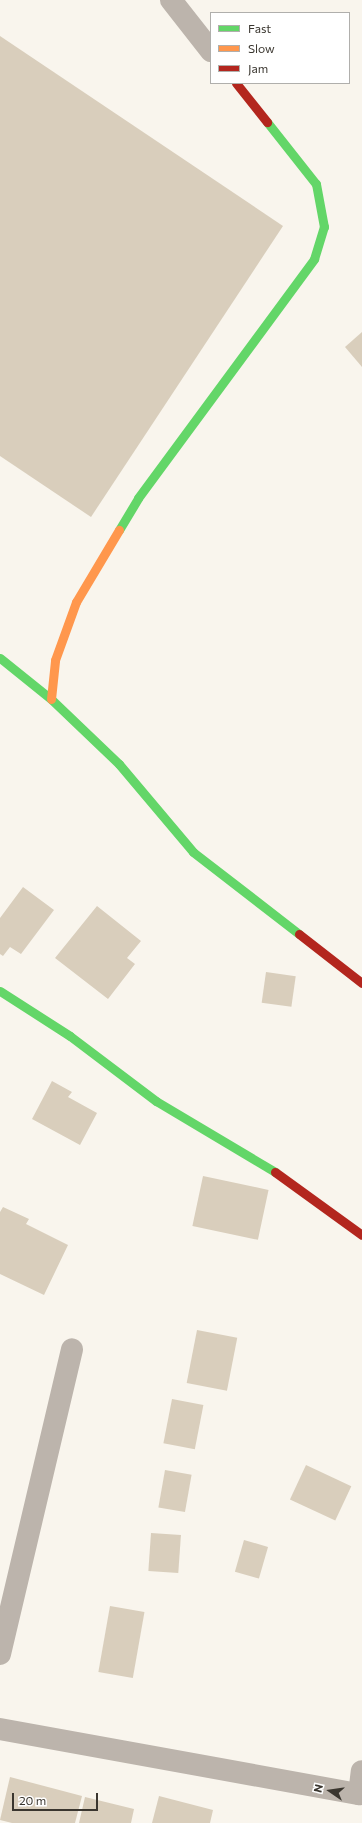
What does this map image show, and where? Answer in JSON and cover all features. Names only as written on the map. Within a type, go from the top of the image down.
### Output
[{"type":"street","points":[[171,0],[210,50]]},
{"type":"street","points":[[51,699],[55,660],[76,602],[138,498],[314,259],[324,227],[316,184],[237,84]]},
{"type":"street","points":[[0,658],[51,699],[119,764],[193,852],[362,983]]},
{"type":"street","points":[[0,991],[70,1036],[156,1101],[262,1162],[362,1235]]},
{"type":"street","points":[[0,1654],[72,1349]]},
{"type":"street","points":[[0,1729],[359,1794],[362,1771]]},
{"type":"building","points":[[0,36],[283,226],[91,517],[0,456]]},
{"type":"building","points":[[362,332],[362,367],[345,347]]},
{"type":"building","points":[[23,887],[54,910],[21,954],[10,947],[3,956],[0,954],[0,918]]},
{"type":"building","points":[[97,906],[141,941],[127,958],[135,964],[108,999],[55,958]]},
{"type":"building","points":[[266,972],[296,976],[291,1007],[262,1003]]},
{"type":"building","points":[[52,1081],[72,1092],[68,1097],[97,1113],[80,1145],[32,1119]]},
{"type":"building","points":[[203,1176],[269,1190],[258,1240],[192,1226]]},
{"type":"building","points":[[3,1207],[29,1219],[26,1224],[68,1245],[44,1295],[0,1274],[0,1212]]},
{"type":"building","points":[[197,1330],[237,1338],[227,1391],[187,1383]]},
{"type":"building","points":[[172,1399],[203,1405],[195,1449],[163,1443]]},
{"type":"building","points":[[306,1465],[351,1486],[335,1521],[290,1499]]},
{"type":"building","points":[[165,1470],[192,1475],[185,1512],[158,1507]]},
{"type":"building","points":[[151,1533],[181,1535],[178,1573],[148,1571]]},
{"type":"building","points":[[244,1540],[268,1547],[259,1579],[235,1572]]},
{"type":"building","points":[[110,1606],[144,1612],[133,1678],[98,1672]]},
{"type":"building","points":[[10,1777],[82,1796],[75,1823],[12,1823],[0,1820]]},
{"type":"building","points":[[159,1796],[213,1810],[210,1823],[152,1823]]},
{"type":"building","points":[[85,1797],[134,1809],[131,1823],[79,1823]]},
{"type":"traffic: fast","points":[[119,530],[138,498],[314,259],[324,227],[316,184],[267,122]]},
{"type":"traffic: fast","points":[[0,658],[51,699],[119,764],[193,852],[299,934]]},
{"type":"traffic: fast","points":[[0,991],[70,1036],[156,1101],[275,1172]]},
{"type":"traffic: slow","points":[[51,699],[55,660],[76,602],[119,530]]},
{"type":"traffic: jam","points":[[237,84],[267,122]]},
{"type":"traffic: jam","points":[[299,934],[362,983]]},
{"type":"traffic: jam","points":[[275,1172],[362,1235]]}]
